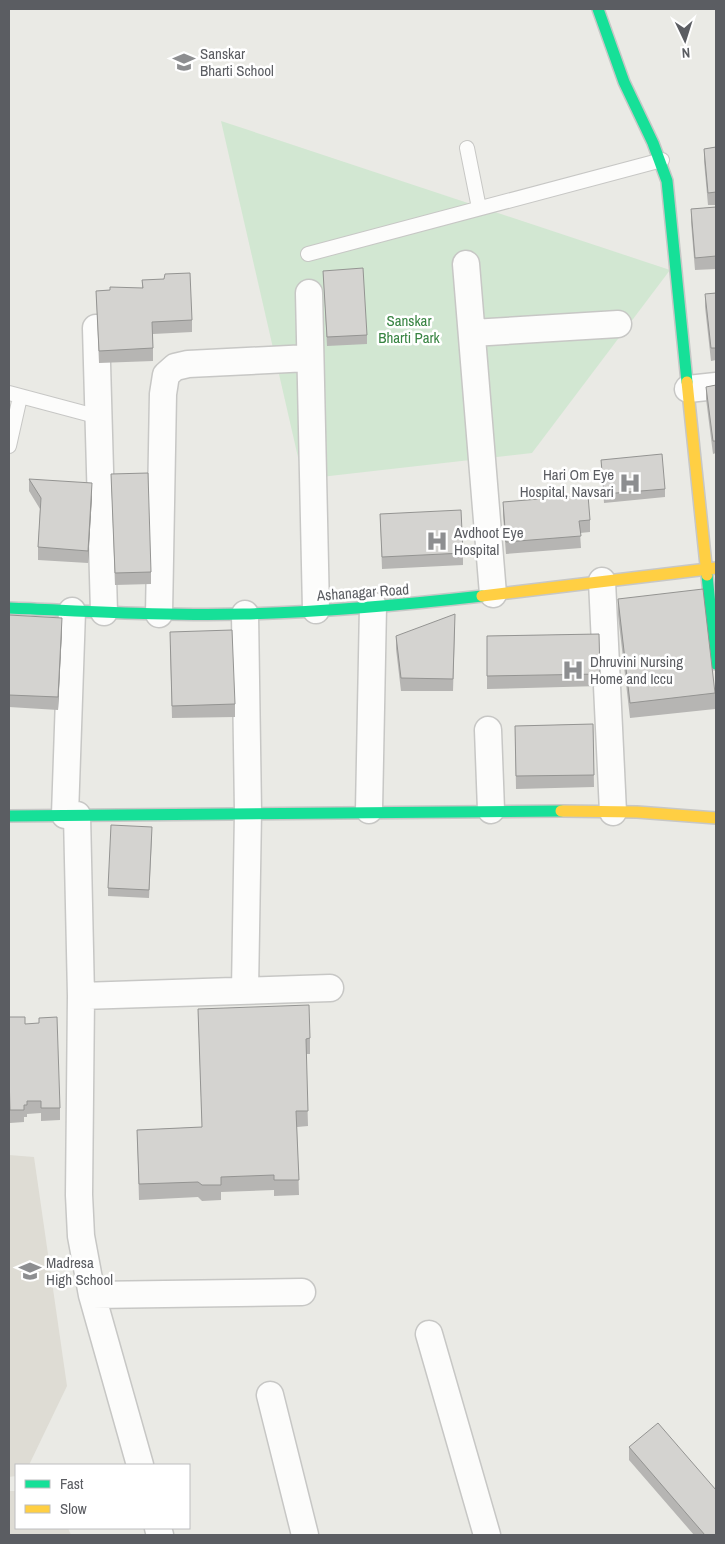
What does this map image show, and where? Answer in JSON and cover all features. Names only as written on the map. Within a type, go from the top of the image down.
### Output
[{"type":"street","points":[[598,9],[624,82],[662,160],[667,181],[688,389],[709,511],[716,664]]},
{"type":"street","points":[[466,264],[493,594]]},
{"type":"street","points":[[309,293],[316,610]]},
{"type":"street","points":[[472,333],[618,324]]},
{"type":"street","points":[[96,328],[104,612]]},
{"type":"street","points":[[159,614],[163,394],[166,375],[175,367],[188,364],[309,358]]},
{"type":"street","points":[[688,389],[716,386]]},
{"type":"street","name":"Ashanagar Road","points":[[9,608],[159,614],[245,614],[316,610],[493,594],[711,568]]},
{"type":"street","points":[[602,581],[613,812]]},
{"type":"street","points":[[369,810],[373,606]]},
{"type":"street","points":[[72,611],[71,816],[81,996],[79,1195],[81,1236],[92,1295],[140,1464]]},
{"type":"street","points":[[245,614],[248,812],[245,990]]},
{"type":"street","points":[[488,730],[491,810]]},
{"type":"street","points":[[9,816],[369,810],[491,810],[613,812],[716,818]]},
{"type":"street","points":[[81,996],[330,988]]},
{"type":"street","points":[[92,1295],[302,1292]]},
{"type":"street","points":[[429,1334],[487,1535]]},
{"type":"street","points":[[270,1395],[305,1535]]},
{"type":"lane","points":[[467,148],[479,208]]},
{"type":"lane","points":[[308,254],[662,160]]},
{"type":"lane","points":[[9,446],[14,395],[99,417]]},
{"type":"shaded area","name":"Madresa High School","points":[[9,1155],[34,1157],[67,1386],[29,1464],[15,1464],[15,1476],[9,1477]]},
{"type":"shaded area","points":[[9,1491],[15,1491],[15,1529],[68,1529],[71,1535],[9,1535]]},
{"type":"green space","name":"Sanskar Bharti Park","points":[[221,121],[670,270],[532,453],[303,479]]},
{"type":"building","points":[[716,147],[716,192],[708,193],[704,149]]},
{"type":"building","points":[[716,207],[716,256],[695,258],[691,209]]},
{"type":"building","points":[[363,268],[367,335],[327,337],[323,271]]},
{"type":"building","points":[[190,273],[192,320],[152,322],[153,348],[99,351],[96,291],[110,290],[110,287],[143,288],[142,280],[164,279],[165,274]]},
{"type":"building","points":[[716,293],[716,348],[711,348],[705,294]]},
{"type":"building","points":[[716,385],[716,441],[713,441],[706,387]]},
{"type":"building","points":[[662,454],[665,489],[604,494],[601,460]]},
{"type":"building","points":[[148,473],[151,572],[115,573],[111,474]]},
{"type":"building","points":[[29,479],[92,483],[88,551],[38,547],[41,498]]},
{"type":"building","points":[[588,495],[590,520],[579,521],[581,536],[506,542],[503,502]]},
{"type":"building","points":[[461,510],[463,553],[382,557],[380,514]]},
{"type":"building","points":[[703,589],[715,693],[630,703],[618,599]]},
{"type":"building","points":[[455,614],[453,679],[401,678],[396,636]]},
{"type":"building","points":[[9,615],[62,618],[58,697],[9,695]]},
{"type":"building","points":[[232,630],[235,704],[172,706],[170,632]]},
{"type":"building","points":[[599,634],[600,674],[487,676],[487,636]]},
{"type":"building","points":[[593,724],[594,775],[516,776],[515,726]]},
{"type":"building","points":[[111,825],[152,827],[149,890],[108,888]]},
{"type":"building","points":[[309,1005],[310,1038],[306,1039],[308,1111],[296,1111],[299,1180],[274,1180],[274,1175],[221,1177],[221,1185],[202,1185],[198,1182],[139,1184],[137,1130],[202,1127],[198,1009]]},
{"type":"building","points":[[9,1017],[25,1017],[25,1024],[39,1023],[39,1018],[57,1017],[60,1108],[41,1108],[41,1101],[27,1101],[27,1105],[24,1105],[24,1110],[10,1110]]},
{"type":"building","points":[[658,1423],[716,1490],[716,1535],[705,1535],[629,1447]]},
{"type":"traffic: fast","points":[[598,9],[624,82],[653,143],[667,181],[687,382]]},
{"type":"traffic: fast","points":[[707,575],[716,664]]},
{"type":"traffic: fast","points":[[9,608],[156,614],[244,614],[363,608],[482,596]]},
{"type":"traffic: fast","points":[[9,816],[561,811]]},
{"type":"traffic: slow","points":[[687,382],[707,575]]},
{"type":"traffic: slow","points":[[482,596],[716,568]]},
{"type":"traffic: slow","points":[[561,811],[637,812],[716,818]]},
{"type":"place","name":"Sanskar Bharti School","points":[[184,62]]},
{"type":"place","name":"Hari Om Eye Hospital, Navsari","points":[[630,483]]},
{"type":"place","name":"Avdhoot Eye Hospital","points":[[437,541]]},
{"type":"place","name":"Dhruvini Nursing Home and Iccu","points":[[573,670]]},
{"type":"place","name":"Madresa High School","points":[[30,1271]]}]
